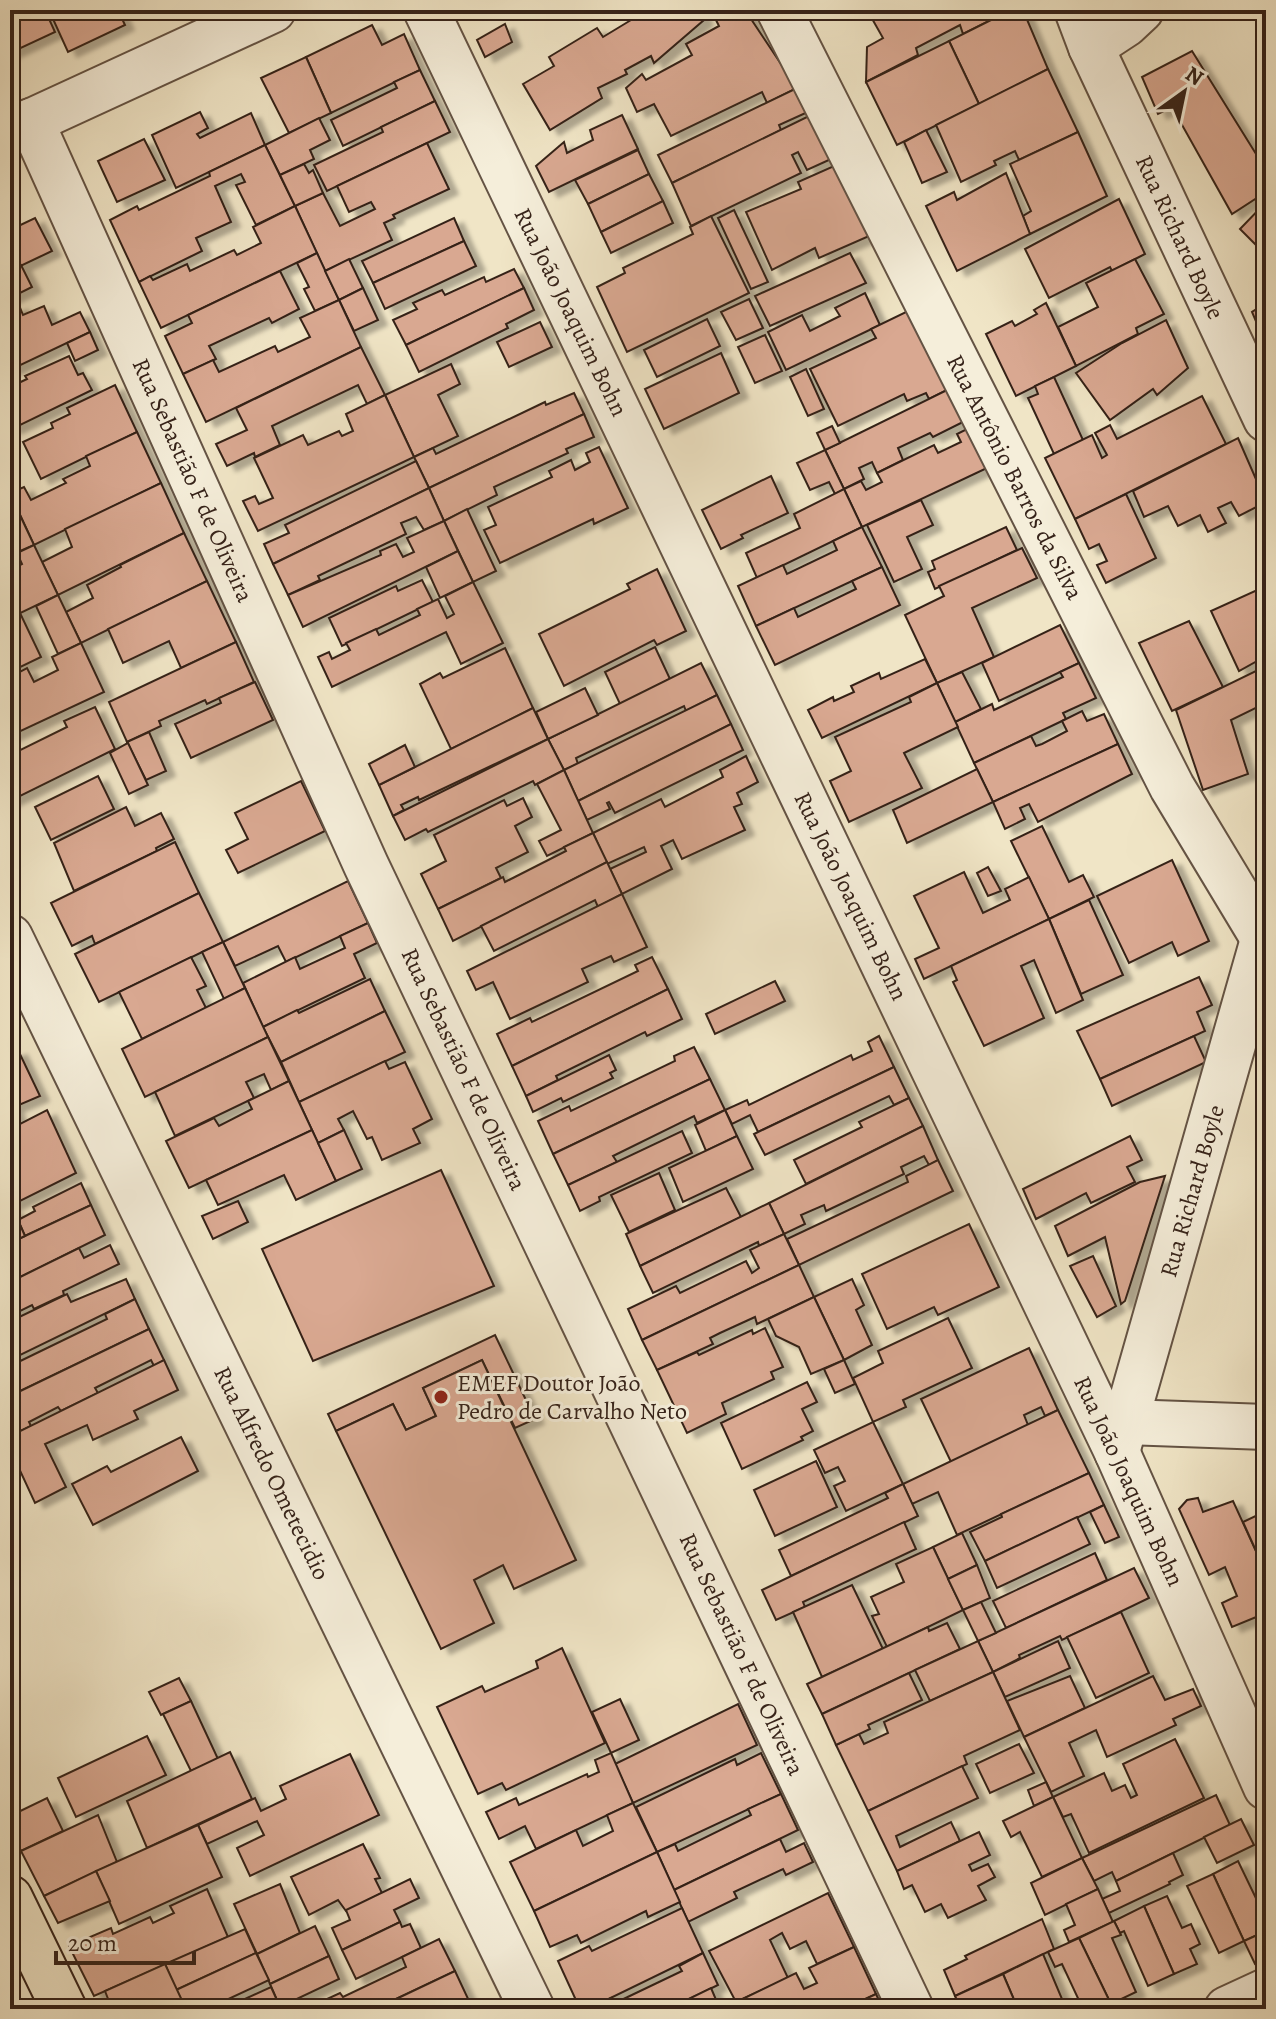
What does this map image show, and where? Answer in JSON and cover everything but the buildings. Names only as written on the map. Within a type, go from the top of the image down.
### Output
[{"type":"main road","points":[[10,1898],[64,2009]]},
{"type":"street","points":[[20,126],[273,10]]},
{"type":"street","name":"Rua João Joaquim Bohn","points":[[426,10],[1122,1437],[1266,1787]]},
{"type":"street","name":"Rua Antônio Barros da Silva","points":[[779,10],[1172,787],[1265,933]]},
{"type":"street","points":[[1084,28],[1141,10]]},
{"type":"street","name":"Rua Richard Boyle","points":[[1084,28],[1266,419]]},
{"type":"street","name":"Rua Sebastião F de Oliveira","points":[[20,126],[366,865],[911,2009]]},
{"type":"street","name":"Rua Richard Boyle","points":[[1122,1437],[1265,933]]},
{"type":"street","name":"Rua Alfredo Ometecidio","points":[[10,937],[532,2009]]},
{"type":"street","points":[[1122,1437],[1266,1427]]},
{"type":"street","points":[[1227,2009],[1266,1991]]},
{"type":"place","name":"EMEF Doutor João Pedro de Carvalho Neto","points":[[441,1397]]}]
